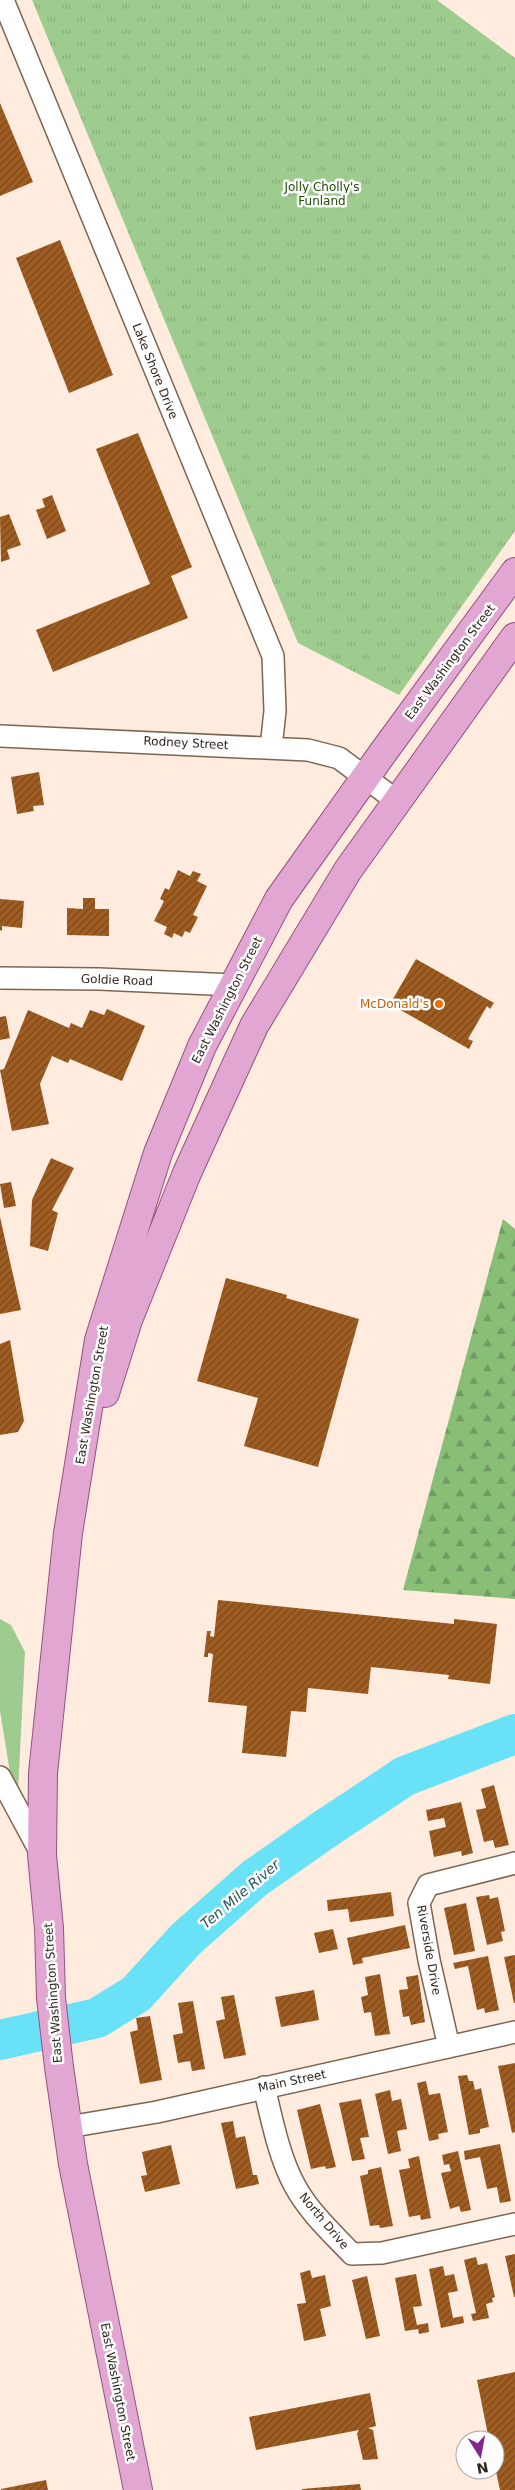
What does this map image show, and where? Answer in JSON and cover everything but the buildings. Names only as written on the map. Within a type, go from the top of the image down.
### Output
[{"type":"main road","name":"East Washington Street","points":[[138,2490],[68,2127],[57,2057],[51,1998],[49,1928],[42,1855],[43,1773],[68,1532],[100,1340],[155,1163],[202,1046],[280,899],[366,776],[515,572]]},
{"type":"main road","name":"East Washington Street","points":[[75,1490],[128,1320],[187,1173],[254,1026],[348,870],[515,637]]},
{"type":"street","name":"Lake Shore Drive","points":[[3,0],[273,656],[275,711],[271,748]]},
{"type":"street","name":"Rodney Street","points":[[0,736],[308,750],[339,758],[398,801]]},
{"type":"street","name":"Goldie Road","points":[[0,978],[99,978],[234,985]]},
{"type":"street","points":[[0,1777],[42,1855]]},
{"type":"street","name":"Riverside Drive","points":[[449,2046],[429,1960],[419,1903],[428,1885],[515,1863]]},
{"type":"street","name":"Main Street","points":[[68,2127],[157,2112],[515,2032]]},
{"type":"street","name":"North Drive","points":[[264,2087],[277,2138],[295,2186],[321,2221],[352,2254],[382,2253],[515,2224]]},
{"type":"green space","name":"Jolly Cholly's Funland","points":[[32,0],[437,0],[515,58],[515,531],[399,695],[298,643]]},
{"type":"green space","points":[[503,1219],[515,1229],[515,1599],[403,1590]]},
{"type":"green space","points":[[0,1619],[11,1625],[25,1652],[18,1792],[13,1791],[0,1711]]},
{"type":"waterway","name":"Ten Mile River","points":[[0,2040],[97,2018],[136,1994],[186,1939],[255,1878],[328,1827],[405,1776],[515,1734]]},
{"type":"place","name":"McDonald's","points":[[439,1004]]}]
